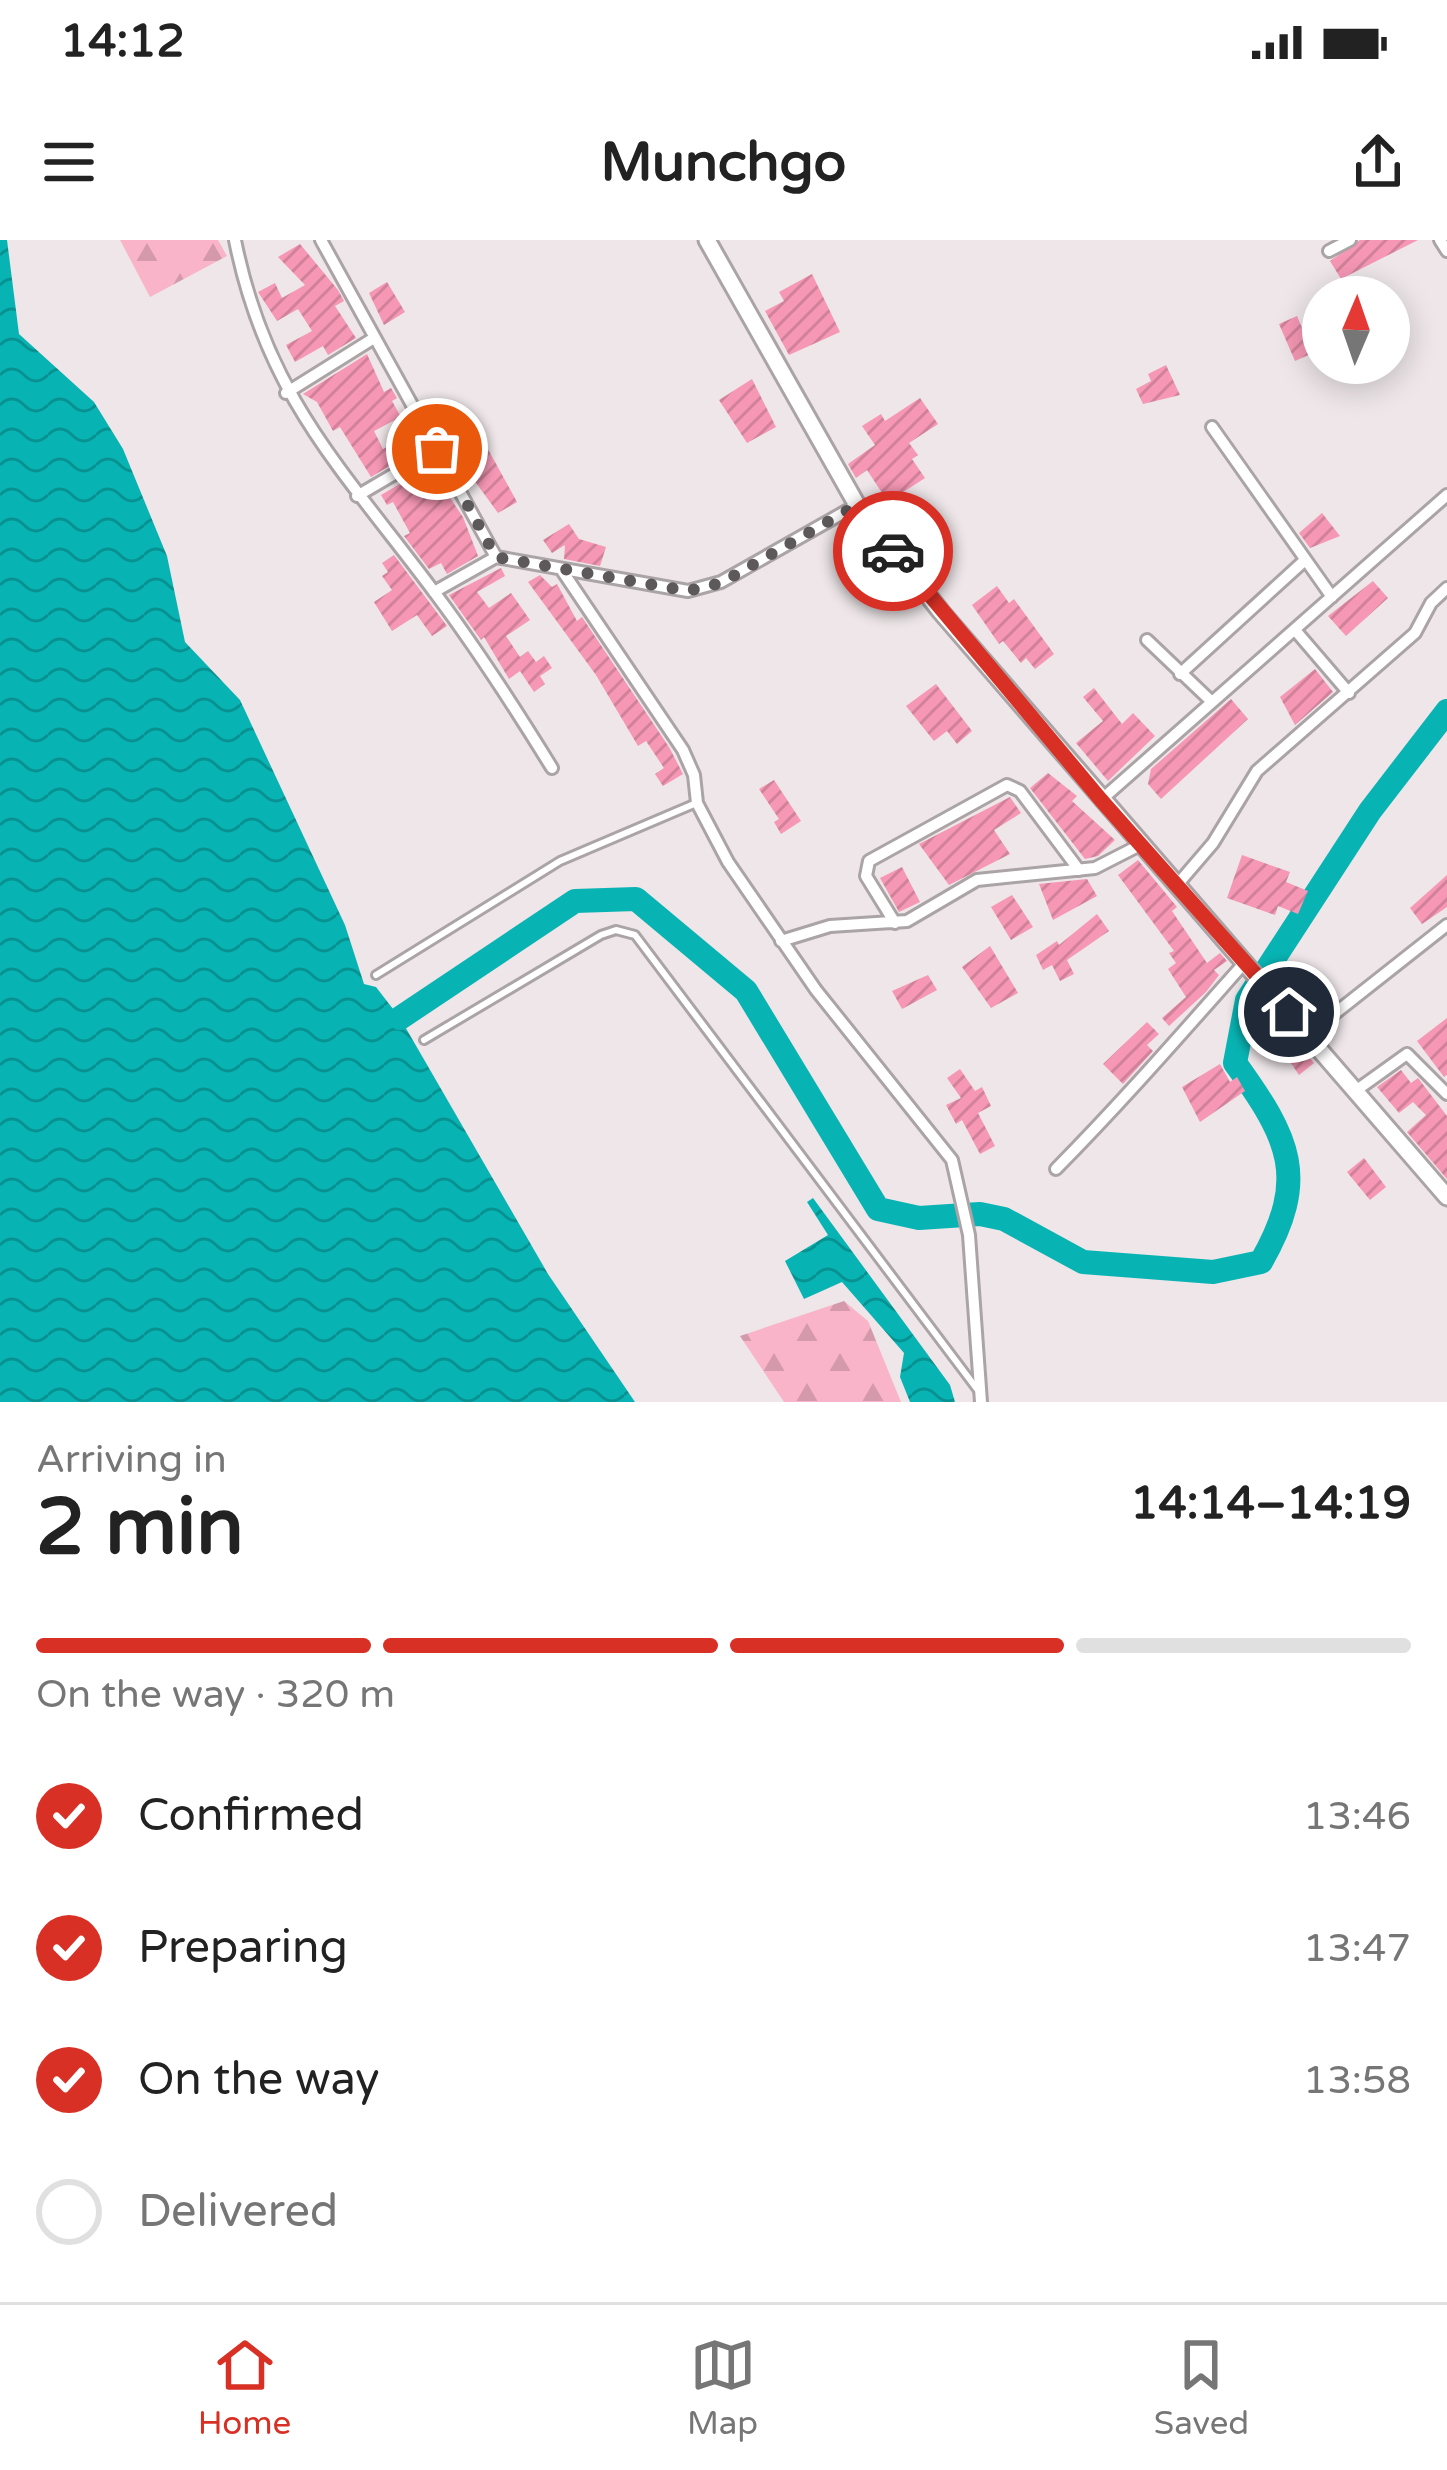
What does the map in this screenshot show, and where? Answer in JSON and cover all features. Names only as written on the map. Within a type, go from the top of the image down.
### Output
[{"type":"main road","points":[[707,240],[857,505],[940,612],[1447,1197]]},
{"type":"street","points":[[235,240],[244,290],[286,393],[357,496],[434,592],[552,768]]},
{"type":"street","points":[[321,240],[496,557]]},
{"type":"street","points":[[1329,251],[1350,240]]},
{"type":"street","points":[[1440,240],[1447,251]]},
{"type":"street","points":[[286,393],[374,338]]},
{"type":"street","points":[[1212,427],[1332,597]]},
{"type":"street","points":[[357,496],[437,449]]},
{"type":"street","points":[[1101,800],[1447,495]]},
{"type":"street","points":[[434,592],[496,557],[676,592],[702,589],[857,505]]},
{"type":"street","points":[[1180,674],[1304,561]]},
{"type":"street","points":[[561,569],[682,750],[694,776],[697,803],[714,840],[868,1058],[937,1135],[957,1179],[969,1235],[980,1397]]},
{"type":"street","points":[[1177,885],[1213,843],[1257,771],[1415,633],[1431,603],[1447,588]]},
{"type":"street","points":[[1295,630],[1349,693]]},
{"type":"street","points":[[1147,640],[1212,702]]},
{"type":"street","points":[[895,923],[866,876],[869,861],[1007,785],[1020,791],[1079,870]]},
{"type":"street","points":[[782,941],[830,926],[895,923],[913,918],[977,880],[1105,865],[1140,845]]},
{"type":"street","points":[[1310,1034],[1447,925]]},
{"type":"street","points":[[1056,1169],[1152,1071],[1171,1040],[1251,967]]},
{"type":"street","points":[[1354,1092],[1410,1054],[1447,1094]]},
{"type":"lane","points":[[376,975],[560,861],[697,803]]},
{"type":"lane","points":[[424,1040],[601,934],[616,930],[634,935],[980,1397]]},
{"type":"green space","points":[[120,240],[218,240],[227,256],[150,297]]},
{"type":"green space","points":[[844,1301],[868,1321],[901,1402],[784,1402],[740,1336]]},
{"type":"water","points":[[0,240],[7,240],[19,334],[94,402],[123,449],[167,556],[185,642],[240,700],[345,925],[364,984],[376,987],[400,1018],[548,1274],[635,1402],[0,1402]]},
{"type":"water","points":[[813,1198],[950,1385],[955,1402],[910,1402],[900,1377],[904,1353],[842,1282],[804,1299],[785,1261],[828,1235],[807,1202]]},
{"type":"building","points":[[1360,240],[1418,240],[1347,276],[1339,276],[1330,261]]},
{"type":"building","points":[[300,244],[338,290],[344,301],[335,306],[356,338],[328,355],[323,346],[295,362],[286,345],[312,331],[298,309],[277,321],[258,292],[275,283],[282,298],[305,285],[278,257]]},
{"type":"building","points":[[812,274],[840,332],[789,355],[765,311],[784,301],[779,292]]},
{"type":"building","points":[[387,282],[405,312],[384,325],[369,293]]},
{"type":"building","points":[[1297,316],[1302,358],[1295,361],[1279,324]]},
{"type":"building","points":[[367,354],[384,392],[391,388],[397,398],[392,401],[401,417],[374,431],[383,449],[416,432],[423,446],[371,477],[340,427],[333,431],[317,402],[303,394]]},
{"type":"building","points":[[1166,365],[1180,395],[1143,404],[1136,389],[1151,381],[1148,374]]},
{"type":"building","points":[[752,379],[776,427],[747,443],[719,400]]},
{"type":"building","points":[[920,398],[938,424],[909,443],[918,455],[912,459],[925,478],[888,502],[867,470],[856,478],[848,464],[875,445],[862,426],[881,414],[885,421]]},
{"type":"building","points":[[472,420],[517,502],[498,513],[463,465],[470,462],[458,429]]},
{"type":"building","points":[[429,467],[463,517],[478,556],[447,574],[441,563],[429,569],[404,536],[410,533],[393,502],[387,505],[381,495]]},
{"type":"building","points":[[1322,513],[1340,536],[1310,548],[1299,533]]},
{"type":"building","points":[[569,524],[579,539],[606,547],[600,566],[564,559],[565,545],[552,553],[543,540]]},
{"type":"building","points":[[394,555],[447,626],[432,636],[417,615],[392,631],[374,602],[392,590],[382,576],[388,572],[382,563]]},
{"type":"building","points":[[501,568],[505,576],[477,592],[489,608],[511,593],[530,620],[506,636],[520,657],[528,651],[536,662],[544,656],[552,668],[540,676],[545,684],[534,692],[520,671],[509,679],[484,637],[481,640],[449,595]]},
{"type":"building","points":[[540,575],[552,587],[557,584],[577,621],[582,617],[683,774],[663,786],[655,774],[664,768],[646,741],[638,746],[596,675],[528,582]]},
{"type":"building","points":[[1373,581],[1388,598],[1346,636],[1328,616]]},
{"type":"building","points":[[997,586],[1009,603],[1014,599],[1054,654],[1035,669],[1026,658],[1021,663],[1003,641],[999,644],[972,605]]},
{"type":"building","points":[[1315,669],[1333,692],[1295,725],[1280,697]]},
{"type":"building","points":[[936,684],[972,731],[957,744],[947,731],[934,741],[906,706]]},
{"type":"building","points":[[1094,688],[1122,724],[1133,713],[1155,736],[1108,781],[1076,743],[1103,721],[1083,697]]},
{"type":"building","points":[[1231,699],[1248,719],[1161,799],[1148,784],[1151,769]]},
{"type":"building","points":[[1048,773],[1077,796],[1072,801],[1115,840],[1098,856],[1085,859],[1030,788]]},
{"type":"building","points":[[774,780],[801,821],[781,834],[774,822],[779,819],[759,789]]},
{"type":"building","points":[[1010,797],[1021,813],[994,830],[1010,854],[949,885],[919,844]]},
{"type":"building","points":[[1242,855],[1290,872],[1286,882],[1308,891],[1298,914],[1278,906],[1275,915],[1227,898]]},
{"type":"building","points":[[1138,860],[1177,907],[1172,911],[1207,963],[1220,953],[1227,961],[1214,970],[1219,975],[1206,992],[1169,1026],[1162,1018],[1186,997],[1168,969],[1176,963],[1169,953],[1174,951],[1118,875]]},
{"type":"building","points":[[902,867],[920,902],[899,912],[880,878]]},
{"type":"building","points":[[1447,875],[1447,907],[1422,924],[1410,908]]},
{"type":"building","points":[[1087,879],[1097,896],[1053,920],[1039,884]]},
{"type":"building","points":[[1012,895],[1033,927],[1011,940],[991,907]]},
{"type":"building","points":[[1097,914],[1109,931],[1067,960],[1074,974],[1060,981],[1052,965],[1043,970],[1036,955],[1057,941],[1059,945]]},
{"type":"building","points":[[990,946],[1018,993],[991,1008],[962,967]]},
{"type":"building","points":[[928,975],[937,990],[902,1009],[892,991]]},
{"type":"building","points":[[1276,1018],[1314,1063],[1299,1075],[1266,1026]]},
{"type":"building","points":[[1447,1018],[1447,1075],[1444,1077],[1417,1041]]},
{"type":"building","points":[[1147,1022],[1159,1034],[1147,1045],[1153,1051],[1123,1084],[1103,1064]]},
{"type":"building","points":[[1220,1064],[1230,1082],[1237,1077],[1245,1091],[1200,1122],[1182,1087]]},
{"type":"building","points":[[960,1069],[975,1091],[982,1087],[991,1106],[978,1113],[995,1146],[980,1154],[962,1120],[956,1124],[946,1105],[961,1098],[947,1078]]},
{"type":"building","points":[[1401,1070],[1411,1083],[1418,1078],[1447,1116],[1447,1179],[1407,1132],[1426,1115],[1413,1102],[1399,1113],[1377,1087]]},
{"type":"building","points":[[1364,1158],[1386,1187],[1370,1200],[1347,1172]]},
{"type":"waterway","points":[[400,1018],[575,901],[636,899],[746,991],[878,1209],[919,1218],[980,1214],[1004,1219],[1083,1262],[1213,1272],[1261,1262],[1285,1206],[1287,1160],[1269,1114],[1235,1063],[1247,1000],[1370,811],[1447,711]]},
{"type":"way so far","points":[[437,449],[496,557],[688,591],[721,583],[857,505],[893,551]]},
{"type":"route","points":[[893,551],[1101,800],[1289,1012]]}]
